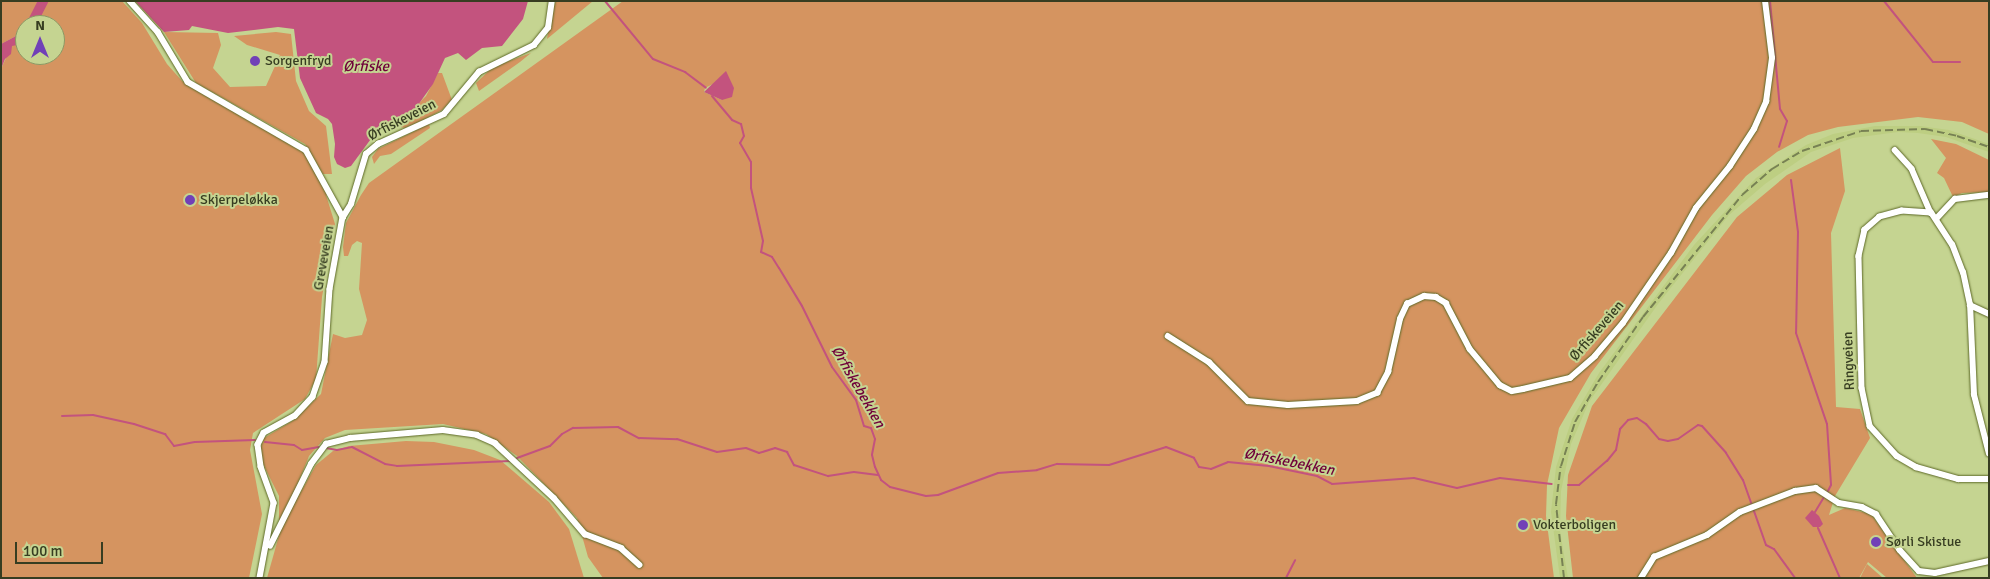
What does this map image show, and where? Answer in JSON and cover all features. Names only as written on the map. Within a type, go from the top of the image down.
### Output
[{"type":"street","name":"Greveveien","points":[[130,1],[158,32],[188,82],[306,150],[343,217],[330,289],[325,362],[314,398],[295,416],[264,433],[258,445],[261,467],[274,503],[267,553],[260,578]]},
{"type":"street","name":"Ørfiskeveien","points":[[343,217],[351,204],[366,154],[378,144],[444,114],[479,72],[534,44],[548,28],[552,1]]},
{"type":"street","name":"Ørfiskeveien","points":[[1168,336],[1208,362],[1248,401],[1288,405],[1358,401],[1377,393],[1388,372],[1403,312],[1412,300],[1424,296],[1436,297],[1446,303],[1470,349],[1500,385],[1512,391],[1570,378],[1595,356],[1623,323],[1671,253],[1696,208],[1730,166],[1754,129],[1766,102],[1772,58],[1765,1]]},
{"type":"street","points":[[1895,150],[1912,170],[1931,213],[1937,218],[1960,266],[1970,305],[1974,395],[1989,454]]},
{"type":"street","points":[[1937,218],[1955,199],[1989,195]]},
{"type":"street","name":"Ringveien","points":[[1931,213],[1917,210],[1891,213],[1873,222],[1862,238],[1860,322],[1865,412],[1880,441],[1916,468],[1958,479],[1989,478]]},
{"type":"street","points":[[1970,305],[1989,314]]},
{"type":"street","name":"Greveveien","points":[[267,553],[311,464],[319,451],[331,441],[443,430],[477,435],[495,443],[554,498],[585,534],[621,548],[640,565]]},
{"type":"street","points":[[1641,578],[1654,557],[1707,534],[1751,507],[1806,488],[1816,488],[1829,496],[1862,507],[1876,514],[1900,550],[1919,571],[1935,573],[1989,562]]},
{"type":"shaded area","points":[[1,1],[122,1],[142,23],[167,64],[182,81],[305,153],[330,196],[326,195],[335,224],[322,297],[316,379],[305,399],[253,433],[250,450],[262,514],[249,578],[1,578],[1,69],[15,38],[15,65],[65,65],[65,15],[15,15],[15,37],[1,44]]},
{"type":"shaded area","points":[[556,1],[593,1],[547,39],[552,10]]},
{"type":"shaded area","points":[[623,1],[1989,1],[1989,134],[1962,122],[1918,117],[1838,127],[1808,135],[1777,152],[1746,176],[1712,215],[1591,373],[1559,428],[1547,485],[1546,516],[1554,578],[603,578],[588,557],[577,518],[517,456],[486,434],[443,424],[345,430],[325,438],[309,456],[279,530],[279,496],[261,460],[261,447],[264,438],[294,420],[321,394],[333,334],[345,338],[362,335],[367,320],[359,289],[362,243],[357,241],[352,245],[348,256],[344,256],[343,247],[346,223],[369,183]],"holes":[[[715,83],[722,100],[704,92],[705,88]]]},
{"type":"shaded area","points":[[164,32],[218,33],[221,45],[213,68],[230,87],[266,86],[280,55],[247,45],[234,36],[276,32],[291,34],[296,81],[309,111],[326,126],[332,174],[323,174],[305,144],[196,83]]},
{"type":"shaded area","points":[[531,53],[479,91],[476,83],[493,67]]},
{"type":"shaded area","points":[[438,73],[442,73],[452,100],[442,110],[423,120],[405,128],[396,126],[426,96]]},
{"type":"shaded area","points":[[429,124],[430,128],[391,154],[380,156],[374,164],[372,157],[378,149]]},
{"type":"shaded area","points":[[1875,126],[1920,126],[1949,130],[1989,144],[1989,152],[1946,137],[1918,133],[1898,132],[1853,138],[1811,152],[1765,184],[1729,215],[1658,304],[1589,402],[1571,444],[1561,491],[1560,531],[1568,578],[1560,578],[1551,512],[1556,467],[1572,419],[1599,373],[1694,245],[1756,178],[1806,145],[1833,134]]},
{"type":"shaded area","points":[[1931,139],[1956,144],[1989,160],[1989,192],[1962,193],[1953,197],[1944,178],[1937,173],[1946,158]]},
{"type":"shaded area","points":[[1840,148],[1845,191],[1831,233],[1836,407],[1860,409],[1870,438],[1835,496],[1829,515],[1845,508],[1871,514],[1917,578],[1887,578],[1868,562],[1859,578],[1573,578],[1566,516],[1568,475],[1592,406],[1737,217],[1787,175]]},
{"type":"shaded area","points":[[406,441],[434,442],[474,450],[500,460],[549,502],[569,529],[584,578],[267,578],[282,525],[316,465],[333,451],[349,446]]},
{"type":"shaded area","points":[[1867,564],[1883,578],[1860,578]]},
{"type":"water","name":"Ørfiske","points":[[135,1],[528,1],[523,19],[502,46],[482,48],[466,60],[458,53],[445,58],[433,84],[413,112],[396,126],[376,132],[351,166],[345,168],[337,164],[334,157],[335,144],[332,124],[328,119],[316,113],[300,78],[294,29],[278,27],[228,33],[192,26],[189,30],[164,32]]},
{"type":"water","points":[[15,37],[15,45],[12,46],[11,54],[5,59],[1,69],[1,44]]},
{"type":"water","points":[[726,71],[734,88],[732,97],[722,100],[704,92]]},
{"type":"water","points":[[1812,510],[1819,516],[1823,524],[1820,527],[1813,527],[1805,518]]},
{"type":"waterway","points":[[36,15],[43,1]]},
{"type":"waterway","name":"Ørfiskebekken","points":[[605,1],[653,59],[685,72],[706,88]]},
{"type":"waterway","points":[[1770,1],[1780,109],[1787,121],[1779,147]]},
{"type":"waterway","points":[[1884,1],[1933,62],[1960,62]]},
{"type":"waterway","name":"Ørfiskebekken","points":[[712,96],[732,120],[741,124],[744,136],[740,143],[751,162],[751,188],[763,241],[761,252],[772,257],[802,306],[832,367],[856,400],[864,426],[871,428],[875,439],[872,455],[875,467],[881,480],[890,487],[926,496],[938,495],[998,473],[1037,470],[1057,464],[1109,465],[1166,447],[1194,458],[1199,467],[1211,469],[1228,462],[1269,466],[1317,476],[1332,484],[1414,478],[1457,488],[1500,478],[1552,484]]},
{"type":"waterway","points":[[1791,180],[1798,232],[1796,333],[1827,424],[1831,485],[1827,493]]},
{"type":"waterway","points":[[62,416],[93,415],[134,424],[165,434],[174,446],[195,442],[255,440]]},
{"type":"waterway","name":"Ørfiskebekken","points":[[1568,485],[1579,485],[1607,461],[1616,450],[1620,429],[1628,420],[1637,418],[1646,424],[1659,439],[1668,441],[1678,439],[1698,425],[1702,426],[1726,453],[1743,480],[1766,545],[1774,549],[1795,578]]},
{"type":"waterway","points":[[517,458],[550,446],[562,434],[573,428],[618,427],[639,438],[677,439],[717,452],[746,448],[759,453],[775,448],[787,452],[794,465],[828,476],[854,472],[878,475]]},
{"type":"waterway","points":[[265,442],[294,445],[302,450],[319,447]]},
{"type":"waterway","points":[[326,448],[337,450],[352,447],[385,464],[397,466],[510,461]]},
{"type":"waterway","points":[[1815,512],[1824,497]]},
{"type":"waterway","points":[[1818,528],[1840,578]]},
{"type":"waterway","points":[[1286,578],[1295,560]]},
{"type":"railway","points":[[1564,578],[1556,504],[1561,466],[1575,422],[1598,382],[1643,317],[1742,195],[1772,169],[1802,151],[1861,131],[1925,129],[1957,136],[1989,147]]},
{"type":"place","name":"Sorgenfryd","points":[[255,61]]},
{"type":"place","name":"Skjerpeløkka","points":[[190,200]]},
{"type":"place","name":"Vokterboligen","points":[[1523,525]]},
{"type":"place","name":"Sørli Skistue","points":[[1876,542]]}]
